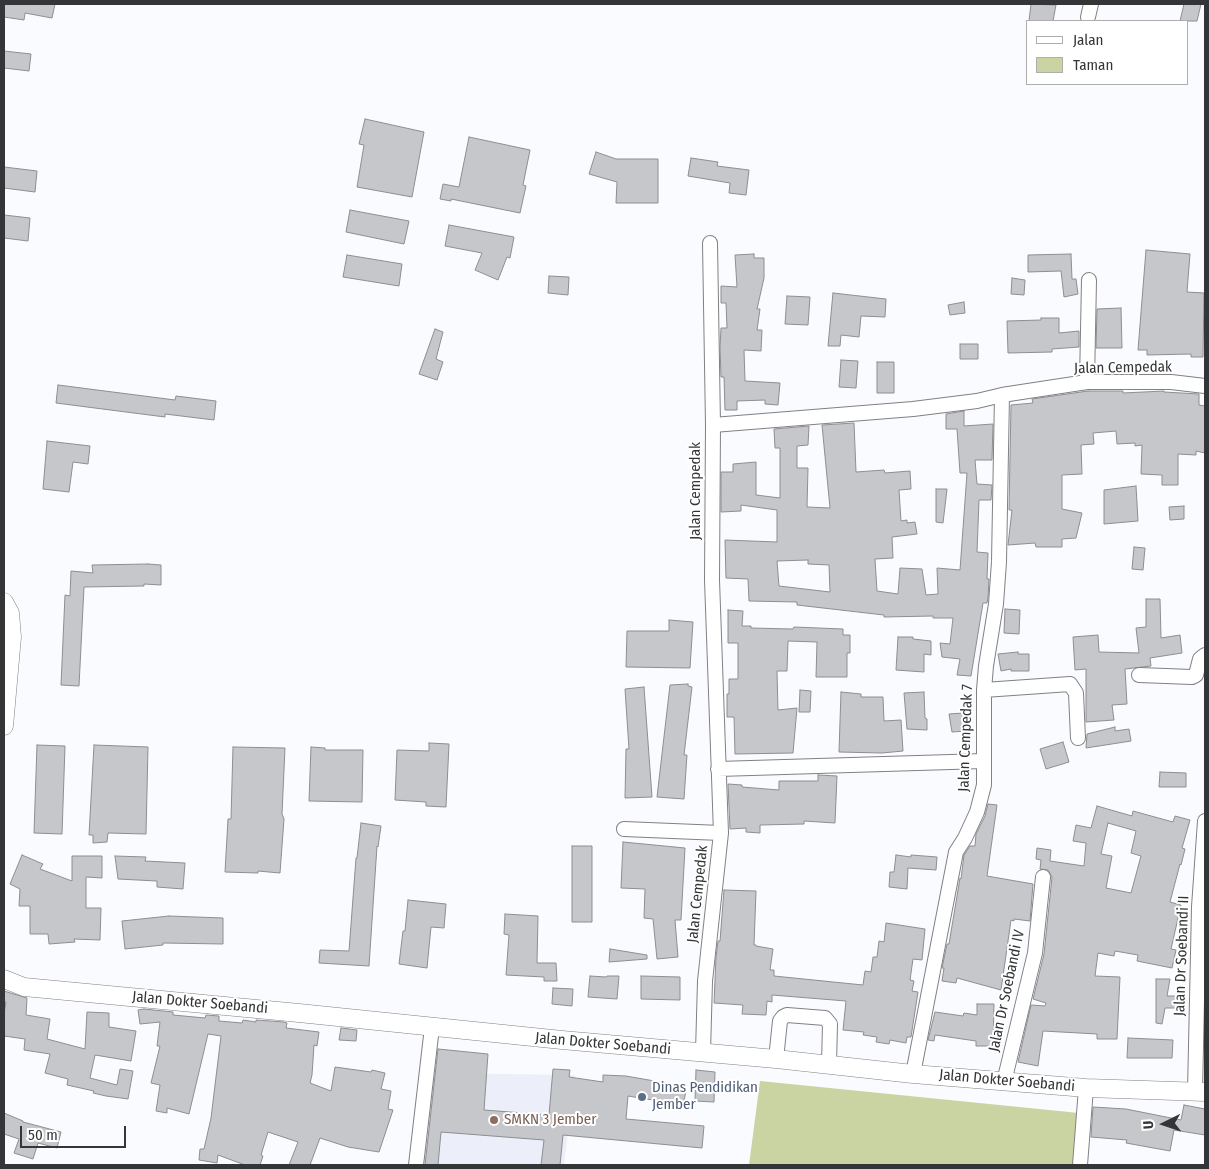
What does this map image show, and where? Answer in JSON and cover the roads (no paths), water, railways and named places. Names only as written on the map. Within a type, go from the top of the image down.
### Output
[{"type":"main road","points":[[4,602],[10,613],[12,637],[4,726]]},
{"type":"main road","name":"Jalan Dokter Soebandi","points":[[4,979],[24,987],[562,1040],[829,1064],[913,1074],[1086,1088],[1200,1092]]},
{"type":"street","points":[[710,243],[713,425]]},
{"type":"street","points":[[1087,382],[1088,280]]},
{"type":"street","name":"Jalan Cempedak","points":[[703,1052],[705,981],[720,833],[712,580],[713,425],[913,409],[977,401],[1002,395],[1087,382],[1171,382],[1205,386]]},
{"type":"street","name":"Jalan Cempedak 7","points":[[913,1074],[956,852],[977,812],[984,785],[984,690],[996,604],[1002,395]]},
{"type":"street","points":[[1139,675],[1196,676],[1200,659],[1205,655]]},
{"type":"street","points":[[984,690],[1070,684],[1076,693],[1078,738]]},
{"type":"street","points":[[718,769],[984,761]]},
{"type":"street","name":"Jalan Dr Soebandi II","points":[[1200,1092],[1198,926],[1205,821]]},
{"type":"street","points":[[624,829],[720,833]]},
{"type":"street","name":"Jalan Dr Soebandi IV","points":[[1004,1082],[1035,953],[1043,877]]},
{"type":"street","points":[[776,1059],[780,1021],[783,1016],[825,1018],[830,1024],[829,1064]]},
{"type":"street","points":[[416,1165],[432,1027]]},
{"type":"street","points":[[1080,1165],[1086,1088]]},
{"type":"place","name":"Dinas Pendidikan Jember","points":[[642,1097]]},
{"type":"place","name":"SMKN 3 Jember","points":[[494,1120]]}]
